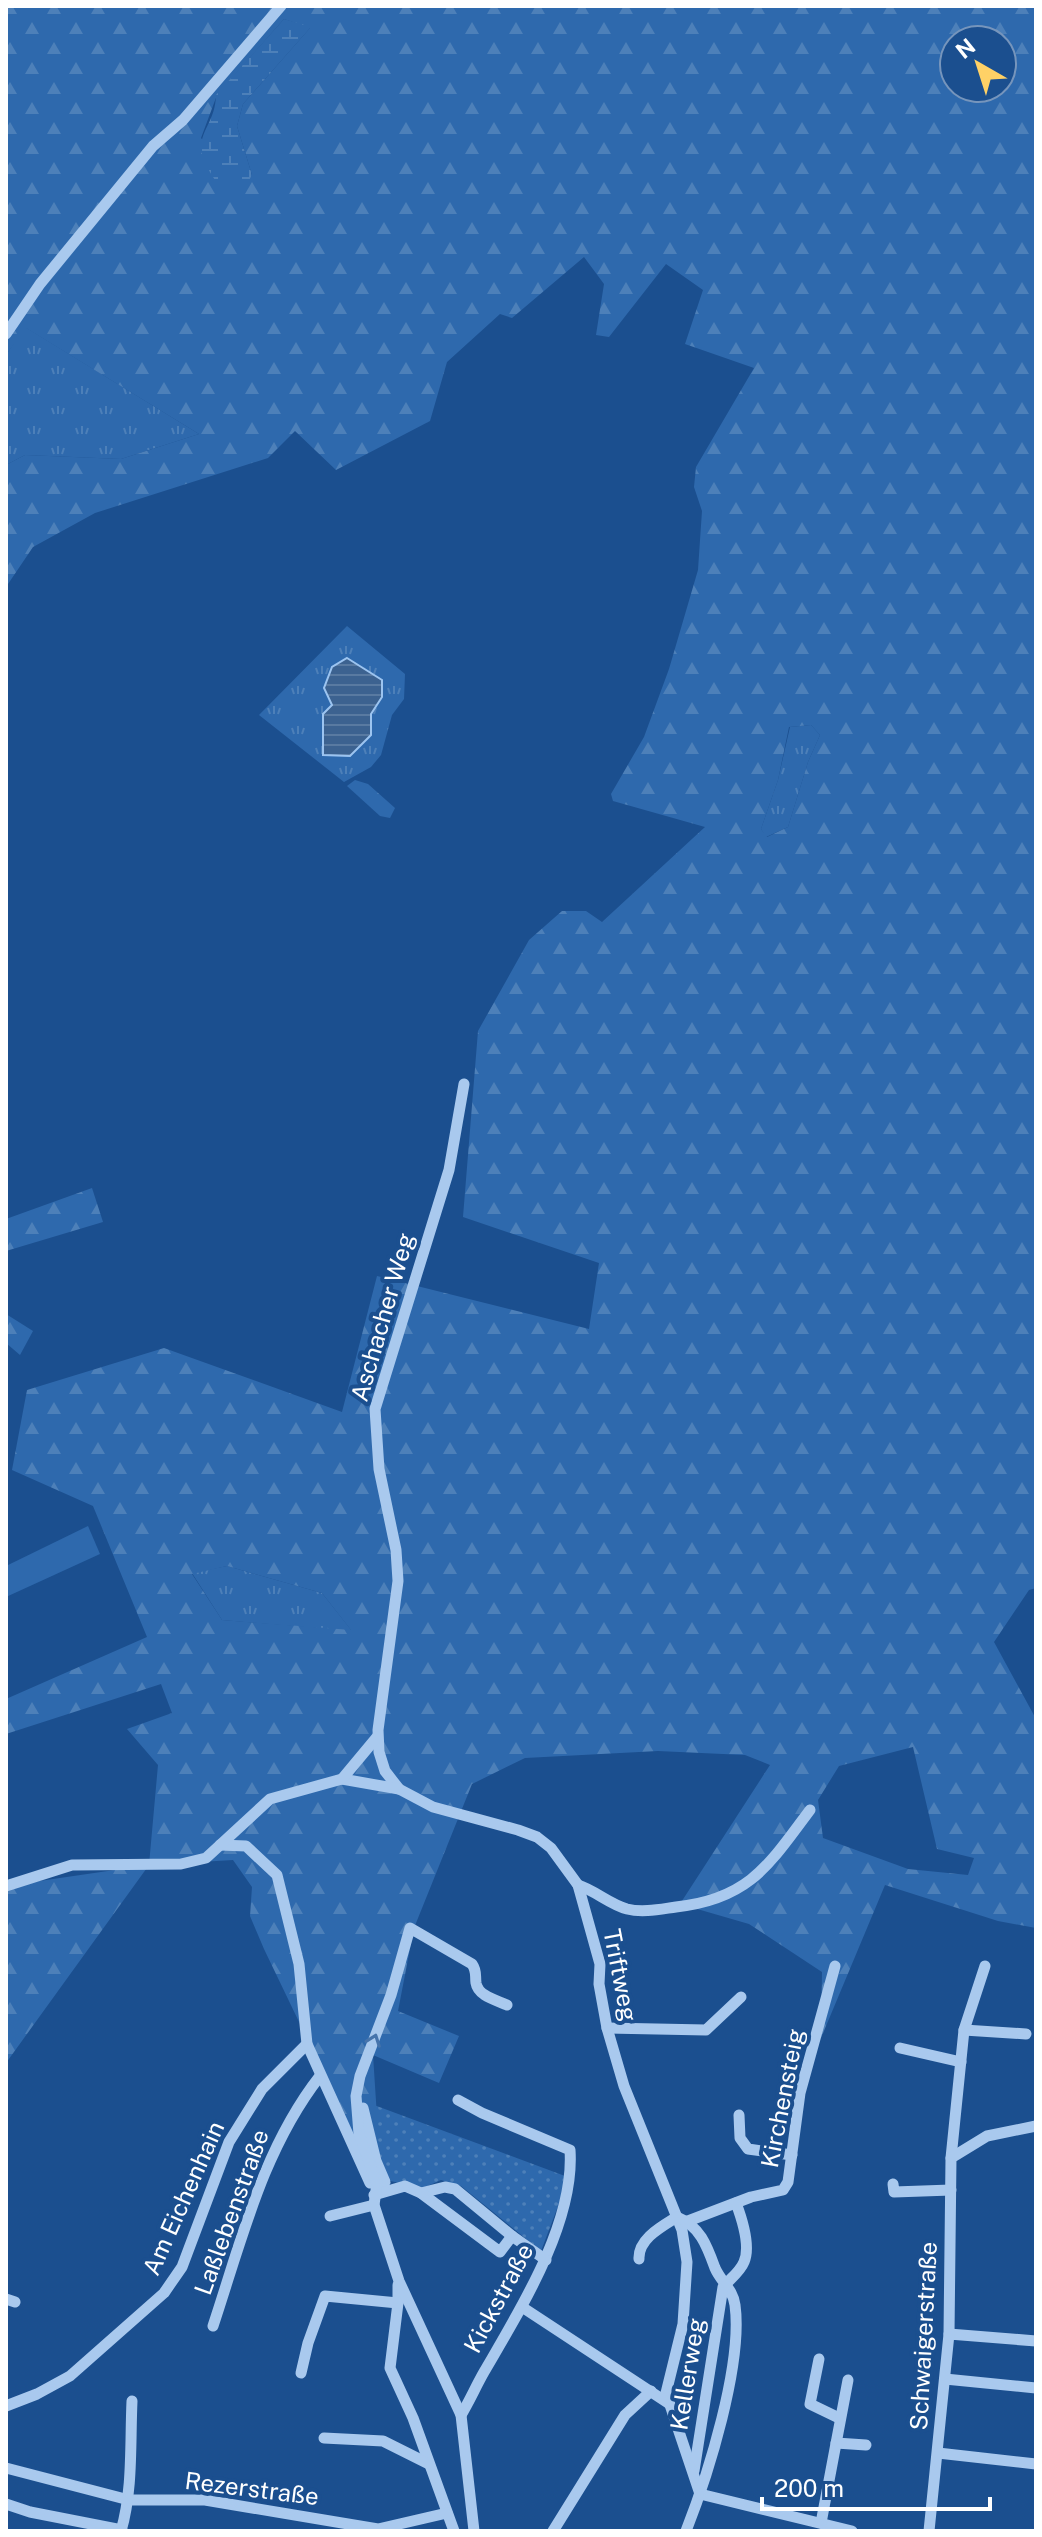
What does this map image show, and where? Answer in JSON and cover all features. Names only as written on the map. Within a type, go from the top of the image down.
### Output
[{"type":"street","points":[[6,334],[40,284],[153,146],[183,120],[281,6]]},
{"type":"street","name":"Aschacher Weg","points":[[399,1789],[385,1771],[377,1737],[398,1581],[396,1550],[379,1469],[375,1409],[449,1170],[464,1084]]},
{"type":"street","points":[[342,1779],[377,1737]]},
{"type":"street","points":[[6,1886],[72,1865],[181,1864],[206,1858],[270,1799],[342,1779],[399,1789]]},
{"type":"street","name":"Triftweg","points":[[399,1789],[433,1807],[537,1837],[551,1848],[578,1885],[600,1964],[599,1984],[607,2028],[624,2086],[682,2219],[687,2262],[683,2324],[666,2393],[700,2494]]},
{"type":"street","points":[[578,1885],[631,1910],[692,1906],[728,1896],[756,1876],[810,1810]]},
{"type":"street","points":[[246,1846],[245,1834],[250,1817]]},
{"type":"street","points":[[220,1845],[246,1846],[277,1875],[299,1964],[307,2044],[374,2200],[399,2281],[461,2415],[474,2531]]},
{"type":"street","points":[[374,2200],[377,2183],[359,2134],[356,2096],[360,2076],[391,1995],[410,1928],[472,1964],[477,1971],[476,1986],[481,1993],[507,2005]]},
{"type":"street","name":"Kirchensteig","points":[[682,2219],[783,2190],[788,2182],[800,2093],[835,1966]]},
{"type":"street","name":"Schwaigerstraße","points":[[929,2531],[949,2334],[951,2158],[964,2030],[985,1966]]},
{"type":"street","points":[[607,2028],[706,2030],[741,1997]]},
{"type":"street","points":[[964,2030],[1026,2034]]},
{"type":"street","name":"Am Eichenhain","points":[[6,2406],[70,2376],[164,2293],[182,2267],[229,2142],[262,2089],[307,2044]]},
{"type":"street","points":[[900,2048],[961,2062]]},
{"type":"street","name":"Laßlebenstraße","points":[[213,2326],[267,2163],[297,2105],[320,2076]]},
{"type":"street","name":"Kickstraße","points":[[458,2100],[570,2150],[567,2188],[546,2260],[461,2415]]},
{"type":"street","points":[[739,2115],[740,2138],[748,2149],[792,2155]]},
{"type":"street","points":[[951,2158],[987,2136],[1036,2126]]},
{"type":"street","points":[[893,2184],[894,2192],[951,2190]]},
{"type":"street","points":[[330,2216],[405,2186],[421,2193],[500,2252],[512,2236]]},
{"type":"street","points":[[421,2193],[445,2187],[455,2189],[546,2260]]},
{"type":"street","points":[[727,2283],[739,2271],[746,2255],[744,2228],[736,2203]]},
{"type":"street","points":[[639,2259],[641,2246],[656,2230],[682,2219],[708,2247],[716,2271],[727,2283],[736,2306],[728,2391],[700,2494],[686,2531]]},
{"type":"street","points":[[399,2281],[390,2368],[413,2418],[454,2531]]},
{"type":"street","name":"Kellerweg","points":[[694,2473],[723,2287],[727,2283]]},
{"type":"street","points":[[301,2373],[325,2296],[398,2303]]},
{"type":"street","points":[[522,2307],[668,2403]]},
{"type":"street","points":[[949,2334],[1036,2341]]},
{"type":"street","points":[[819,2359],[810,2404],[839,2418]]},
{"type":"street","points":[[945,2379],[1036,2388]]},
{"type":"street","points":[[821,2523],[848,2380]]},
{"type":"street","points":[[553,2531],[625,2415],[651,2391]]},
{"type":"street","points":[[6,2504],[30,2512],[122,2530],[129,2500],[132,2401]]},
{"type":"street","points":[[324,2438],[383,2441],[427,2463]]},
{"type":"street","points":[[836,2443],[866,2445]]},
{"type":"street","points":[[938,2453],[1036,2464]]},
{"type":"street","name":"Rezerstraße","points":[[6,2468],[129,2500],[205,2500],[378,2529],[447,2513]]},
{"type":"street","points":[[700,2494],[852,2531]]},
{"type":"green space","points":[[6,6],[1036,6],[1036,1588],[1029,1590],[994,1642],[1036,1719],[1036,1928],[998,1921],[885,1885],[821,2038],[822,1972],[749,1924],[680,1904],[770,1765],[745,1755],[658,1751],[525,1758],[472,1784],[414,1928],[398,2011],[459,2036],[439,2083],[373,2055],[381,2179],[374,2178],[264,1949],[250,1916],[252,1887],[233,1860],[149,1865],[158,1765],[127,1729],[172,1713],[161,1684],[6,1734],[6,1699],[147,1637],[93,1506],[12,1470],[27,1390],[164,1348],[342,1412],[377,1276],[589,1329],[599,1263],[463,1217],[478,1031],[529,940],[562,911],[586,911],[602,922],[705,827],[613,801],[611,794],[644,737],[669,669],[698,570],[702,511],[694,487],[696,467],[754,368],[685,344],[703,290],[666,264],[609,337],[596,335],[604,284],[584,257],[512,318],[500,314],[447,362],[430,421],[336,470],[295,431],[268,458],[95,513],[33,547],[6,587],[6,465],[25,455],[121,459],[199,434],[26,328],[6,355]],"holes":[[[284,19],[310,28],[243,104],[237,126],[252,175],[234,176],[201,138],[217,95]],[[811,725],[820,735],[808,762],[788,827],[767,837],[761,829],[778,780],[789,727]],[[227,1566],[322,1593],[351,1630],[222,1620],[192,1574]],[[913,1747],[937,1849],[974,1858],[968,1875],[908,1869],[823,1838],[818,1800],[839,1766]]]},
{"type":"green space","points":[[284,19],[311,27],[243,104],[237,126],[252,175],[248,182],[234,176],[215,180],[206,165],[201,143],[216,95]]},
{"type":"green space","points":[[25,327],[199,434],[121,459],[25,455],[6,465],[6,355]]},
{"type":"green space","points":[[347,626],[405,674],[404,699],[392,715],[381,755],[371,767],[344,782],[259,715]]},
{"type":"green space","points":[[811,725],[820,735],[808,762],[788,827],[766,837],[761,829],[778,780],[790,727]]},
{"type":"green space","points":[[355,780],[368,784],[395,808],[390,818],[380,816],[347,786]]},
{"type":"green space","points":[[92,1188],[103,1222],[6,1251],[6,1219]]},
{"type":"green space","points":[[6,1314],[33,1331],[20,1355],[6,1343]]},
{"type":"green space","points":[[88,1526],[100,1554],[6,1597],[6,1566]]},
{"type":"green space","points":[[227,1566],[322,1593],[352,1631],[222,1620],[192,1573]]},
{"type":"green space","points":[[149,1865],[6,2063],[6,1888]]},
{"type":"green space","points":[[374,2105],[565,2176],[560,2201],[541,2251],[461,2186],[441,2180],[423,2188],[381,2179]]},
{"type":"shaded area","points":[[347,658],[382,680],[382,697],[371,714],[371,735],[350,756],[323,755],[323,714],[332,705],[324,688],[332,667]]}]
